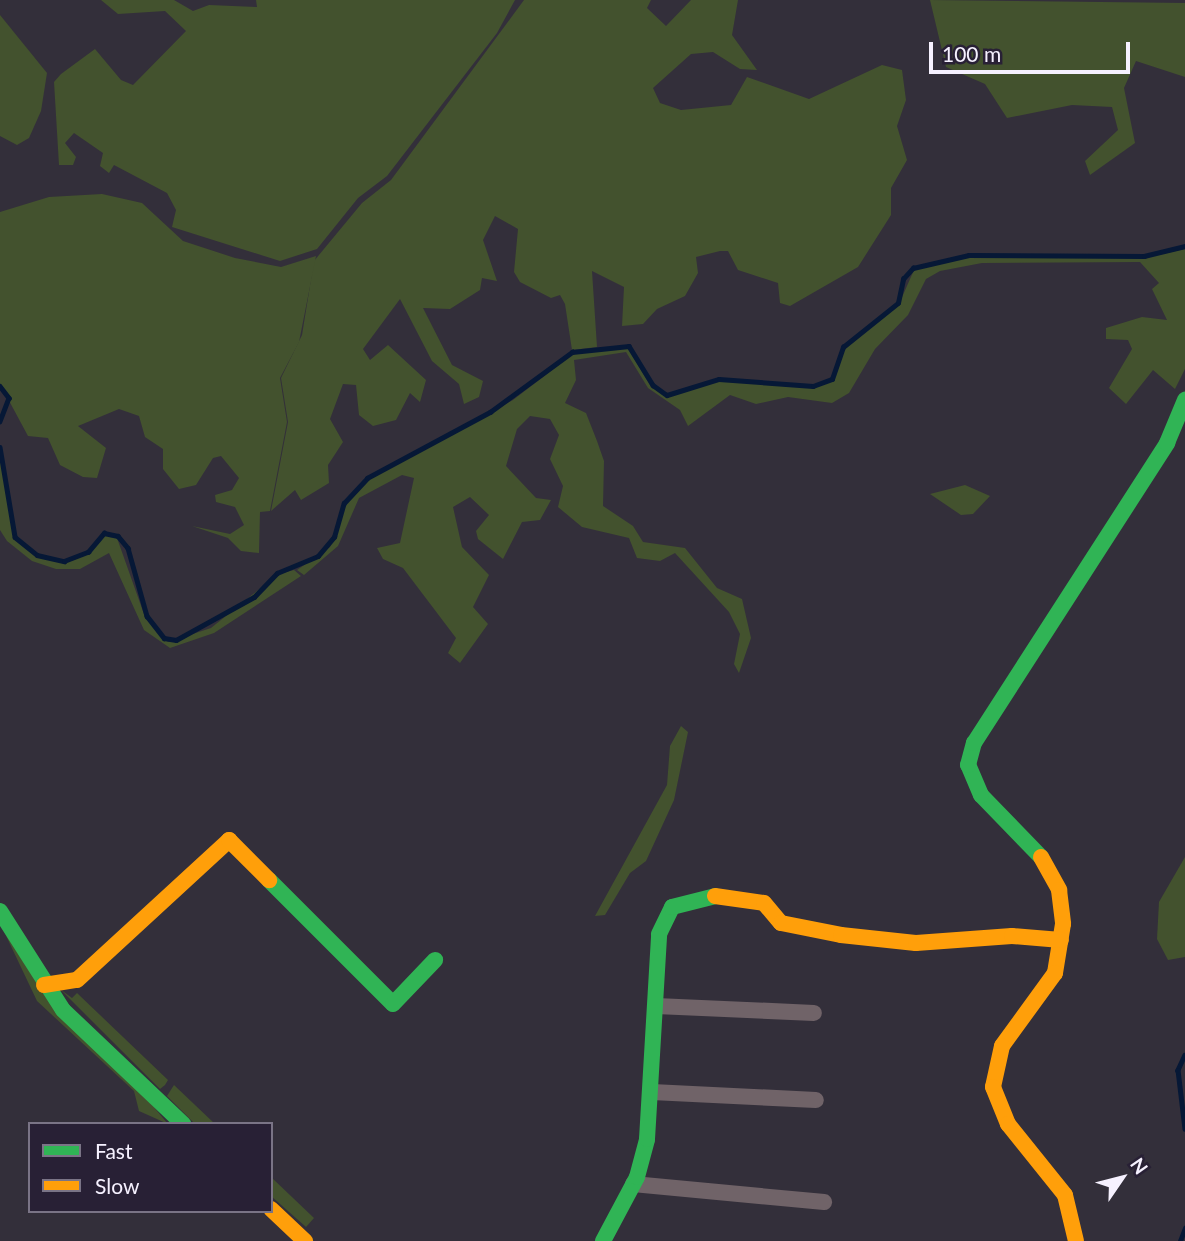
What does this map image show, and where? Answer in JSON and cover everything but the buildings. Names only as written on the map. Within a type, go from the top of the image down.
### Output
[{"type":"street","points":[[1076,1241],[1065,1195],[1008,1124],[993,1087],[995,1059],[1051,981],[1060,940],[1059,890],[1044,857],[973,785],[970,754],[1091,548],[1167,443],[1185,400]]},
{"type":"street","points":[[44,985],[77,980],[229,840],[393,1004],[435,960]]},
{"type":"street","points":[[603,1241],[633,1184],[652,1093],[664,915],[702,896],[755,899],[781,923],[841,935],[916,943],[1012,936],[1060,940]]},
{"type":"street","points":[[0,911],[44,985],[181,1122]]},
{"type":"street","points":[[656,1006],[814,1013]]},
{"type":"street","points":[[652,1093],[816,1100]]},
{"type":"street","points":[[633,1184],[824,1202]]},
{"type":"street","points":[[273,1211],[305,1241]]},
{"type":"green space","points":[[101,0],[174,0],[193,11],[209,5],[257,7],[256,0],[515,0],[497,33],[387,176],[358,198],[317,249],[280,261],[172,227],[176,210],[167,193],[114,165],[109,173],[100,166],[103,153],[74,133],[65,143],[76,157],[73,165],[59,165],[54,82],[61,74],[95,49],[121,80],[133,85],[186,31],[165,11],[118,14]]},
{"type":"green space","points":[[524,0],[651,0],[647,8],[666,26],[691,0],[738,0],[732,35],[757,70],[740,69],[713,52],[691,54],[653,88],[660,103],[681,110],[731,105],[747,77],[809,99],[882,65],[902,70],[906,100],[897,126],[907,160],[891,188],[891,215],[858,267],[790,306],[780,303],[778,283],[738,270],[728,251],[720,251],[696,257],[698,273],[685,296],[657,309],[643,324],[622,326],[624,287],[592,271],[597,347],[572,350],[565,304],[560,295],[551,298],[520,282],[514,272],[518,229],[495,216],[483,240],[497,281],[482,278],[480,290],[450,309],[423,308],[452,365],[483,381],[479,397],[464,404],[459,384],[432,361],[400,299],[363,349],[370,360],[388,345],[426,380],[420,402],[410,393],[396,420],[373,426],[359,415],[356,385],[343,384],[330,419],[343,442],[328,465],[329,483],[301,500],[295,490],[271,511],[288,422],[281,378],[302,335],[314,261],[362,203],[391,180]]},
{"type":"green space","points":[[930,0],[1185,3],[1185,77],[1136,61],[1124,88],[1135,143],[1090,175],[1085,161],[1118,130],[1112,107],[1072,105],[1007,118],[985,84],[946,67]]},
{"type":"green space","points":[[0,15],[47,73],[41,111],[29,138],[17,145],[0,136]]},
{"type":"green space","points":[[102,194],[142,203],[183,241],[235,258],[281,267],[316,256],[299,342],[280,378],[287,422],[270,511],[260,512],[259,553],[241,551],[228,538],[192,526],[230,534],[244,525],[235,507],[216,502],[215,495],[232,490],[239,478],[221,456],[213,458],[196,485],[179,489],[163,469],[163,449],[145,437],[139,416],[119,409],[78,426],[106,448],[97,478],[83,477],[60,465],[48,438],[28,436],[0,384],[0,212],[49,197]]},
{"type":"green space","points":[[1185,249],[1185,369],[1175,389],[1153,370],[1126,404],[1109,388],[1132,349],[1128,340],[1106,339],[1106,328],[1142,317],[1167,320],[1152,289],[1159,283],[1140,262],[982,263],[940,271],[926,279],[908,315],[875,349],[849,393],[832,403],[788,397],[756,404],[730,395],[688,426],[680,410],[648,388],[626,352],[574,360],[576,380],[565,403],[586,413],[597,441],[604,461],[603,506],[633,526],[643,542],[685,548],[717,588],[742,599],[751,638],[739,673],[734,664],[740,634],[729,612],[675,553],[660,561],[637,558],[629,538],[582,527],[558,507],[563,486],[550,459],[559,435],[550,419],[530,416],[517,429],[506,466],[536,498],[551,500],[540,520],[522,522],[503,559],[478,539],[476,531],[489,515],[470,497],[453,507],[462,547],[489,575],[473,607],[488,624],[460,663],[448,653],[456,638],[403,568],[383,559],[377,548],[400,543],[414,478],[402,475],[359,498],[338,546],[304,575],[297,570],[330,547],[342,509],[369,479],[513,400],[573,354],[628,348],[651,387],[667,397],[719,381],[814,388],[833,381],[845,348],[899,304],[914,270],[970,257],[1144,258]]},
{"type":"green space","points":[[0,451],[14,538],[37,556],[64,562],[89,553],[105,535],[117,538],[145,617],[168,642],[211,628],[278,574],[294,570],[301,576],[214,633],[170,648],[144,630],[109,553],[80,569],[56,569],[32,561],[7,541],[0,530]]},
{"type":"green space","points":[[965,485],[990,496],[973,514],[961,515],[930,494]]},
{"type":"green space","points":[[681,726],[688,732],[674,800],[646,861],[630,873],[605,915],[595,916],[667,785],[670,746]]},
{"type":"green space","points":[[1185,857],[1185,957],[1168,960],[1157,939],[1159,902]]},
{"type":"green space","points":[[0,923],[166,1122],[139,1111],[134,1091],[37,1001]]},
{"type":"green space","points":[[60,989],[72,998],[77,993],[168,1080],[165,1085],[160,1089]]},
{"type":"green space","points":[[174,1085],[213,1122],[193,1122],[167,1096]]},
{"type":"green space","points":[[273,1179],[314,1218],[306,1227],[273,1198]]},
{"type":"waterway","points":[[0,447],[15,537],[37,555],[64,561],[88,552],[104,533],[118,536],[128,548],[147,616],[164,638],[176,640],[254,597],[277,573],[318,556],[334,537],[344,503],[367,478],[490,412],[572,352],[629,346],[653,385],[667,395],[719,379],[813,386],[832,379],[843,347],[898,303],[903,279],[913,268],[969,255],[1144,256],[1185,246]]},
{"type":"waterway","points":[[0,386],[9,398],[0,421]]},
{"type":"waterway","points":[[1185,1055],[1178,1070],[1185,1129]]},
{"type":"waterway","points":[[1180,1241],[1185,1228]]},
{"type":"traffic: fast","points":[[1041,857],[981,795],[968,765],[974,743],[1167,443],[1185,400]]},
{"type":"traffic: fast","points":[[269,880],[393,1004],[435,960]]},
{"type":"traffic: fast","points":[[603,1241],[637,1177],[647,1139],[659,934],[672,907],[715,896]]},
{"type":"traffic: fast","points":[[0,911],[63,1010],[181,1122]]},
{"type":"traffic: slow","points":[[44,985],[77,980],[229,840],[269,880]]},
{"type":"traffic: slow","points":[[1041,857],[1059,890],[1063,924],[1055,973],[1002,1046],[993,1087],[1008,1124],[1065,1195],[1076,1241]]},
{"type":"traffic: slow","points":[[715,896],[764,903],[781,923],[841,935],[916,943],[1012,936],[1061,940]]},
{"type":"traffic: slow","points":[[273,1211],[305,1241]]}]
